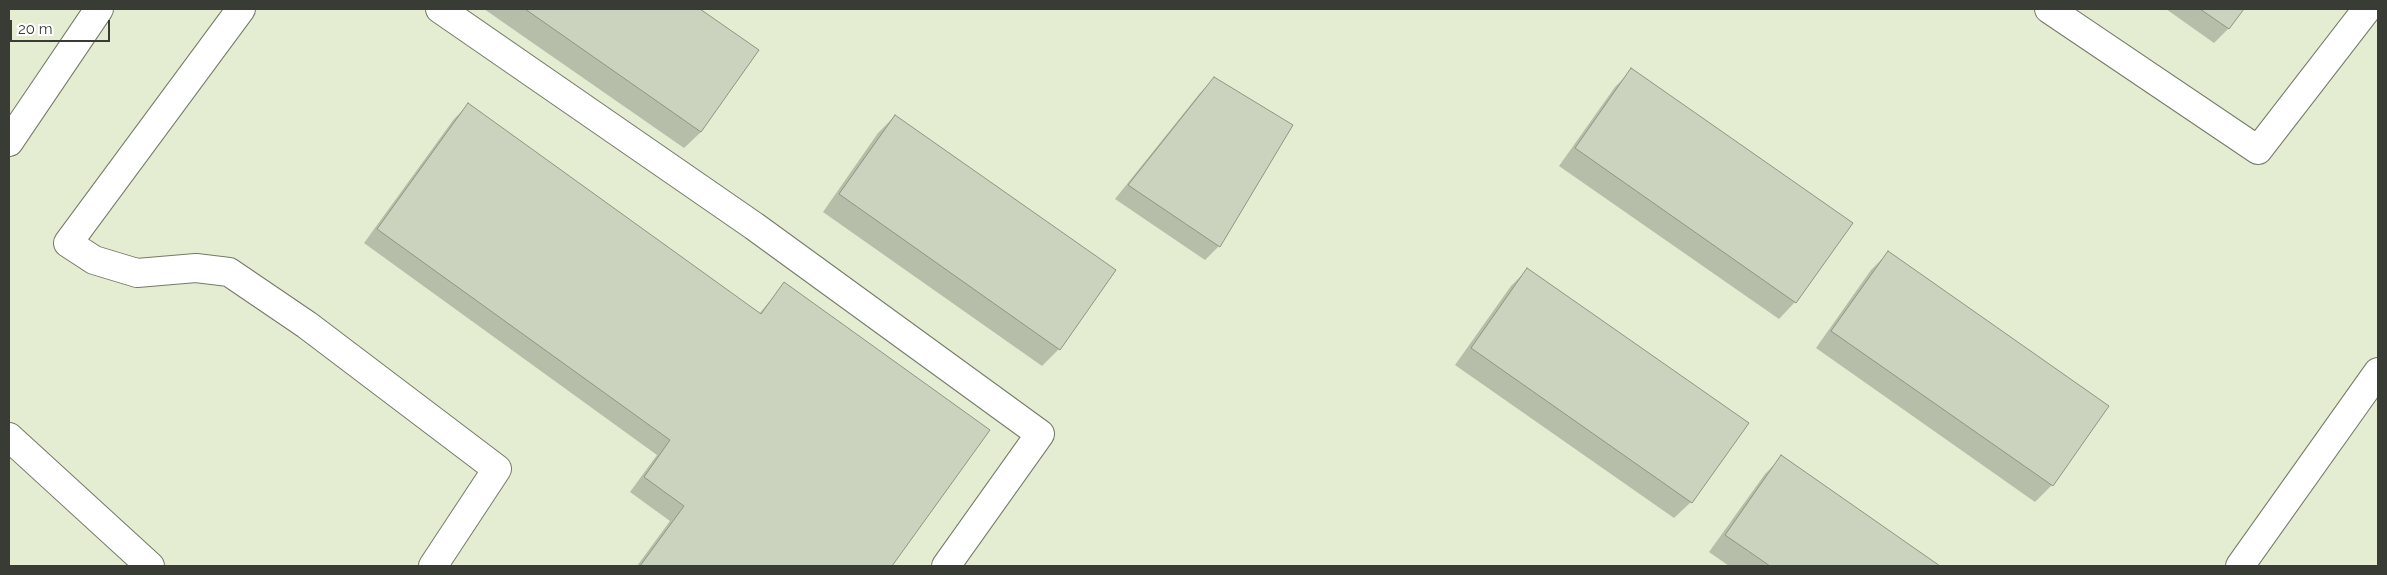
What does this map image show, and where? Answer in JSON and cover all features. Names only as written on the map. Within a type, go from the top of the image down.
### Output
[{"type":"street","points":[[9,142],[99,9]]},
{"type":"street","points":[[241,9],[68,243],[94,260],[137,273],[196,268],[229,272],[307,325],[497,469],[433,566]]},
{"type":"street","points":[[440,9],[754,226],[1040,434],[946,566]]},
{"type":"street","points":[[2049,9],[2258,150],[2367,9]]},
{"type":"street","points":[[2240,566],[2378,372]]},
{"type":"street","points":[[9,437],[150,566]]},
{"type":"shaded area","points":[[9,9],[2378,9],[2378,566],[9,566]]},
{"type":"building","points":[[525,9],[700,9],[759,50],[701,132]]},
{"type":"building","points":[[2200,9],[2244,9],[2229,29]]},
{"type":"building","points":[[1631,68],[1853,223],[1796,303],[1575,148]]},
{"type":"building","points":[[1214,77],[1293,125],[1220,247],[1128,185]]},
{"type":"building","points":[[468,103],[761,314],[784,282],[990,430],[892,566],[640,566],[684,506],[644,477],[670,440],[377,229]]},
{"type":"building","points":[[895,115],[1116,270],[1060,350],[839,194]]},
{"type":"building","points":[[1888,251],[2109,406],[2053,486],[1831,331]]},
{"type":"building","points":[[1527,268],[1749,423],[1692,503],[1471,348]]},
{"type":"building","points":[[1781,455],[1940,566],[1770,566],[1725,535]]}]
